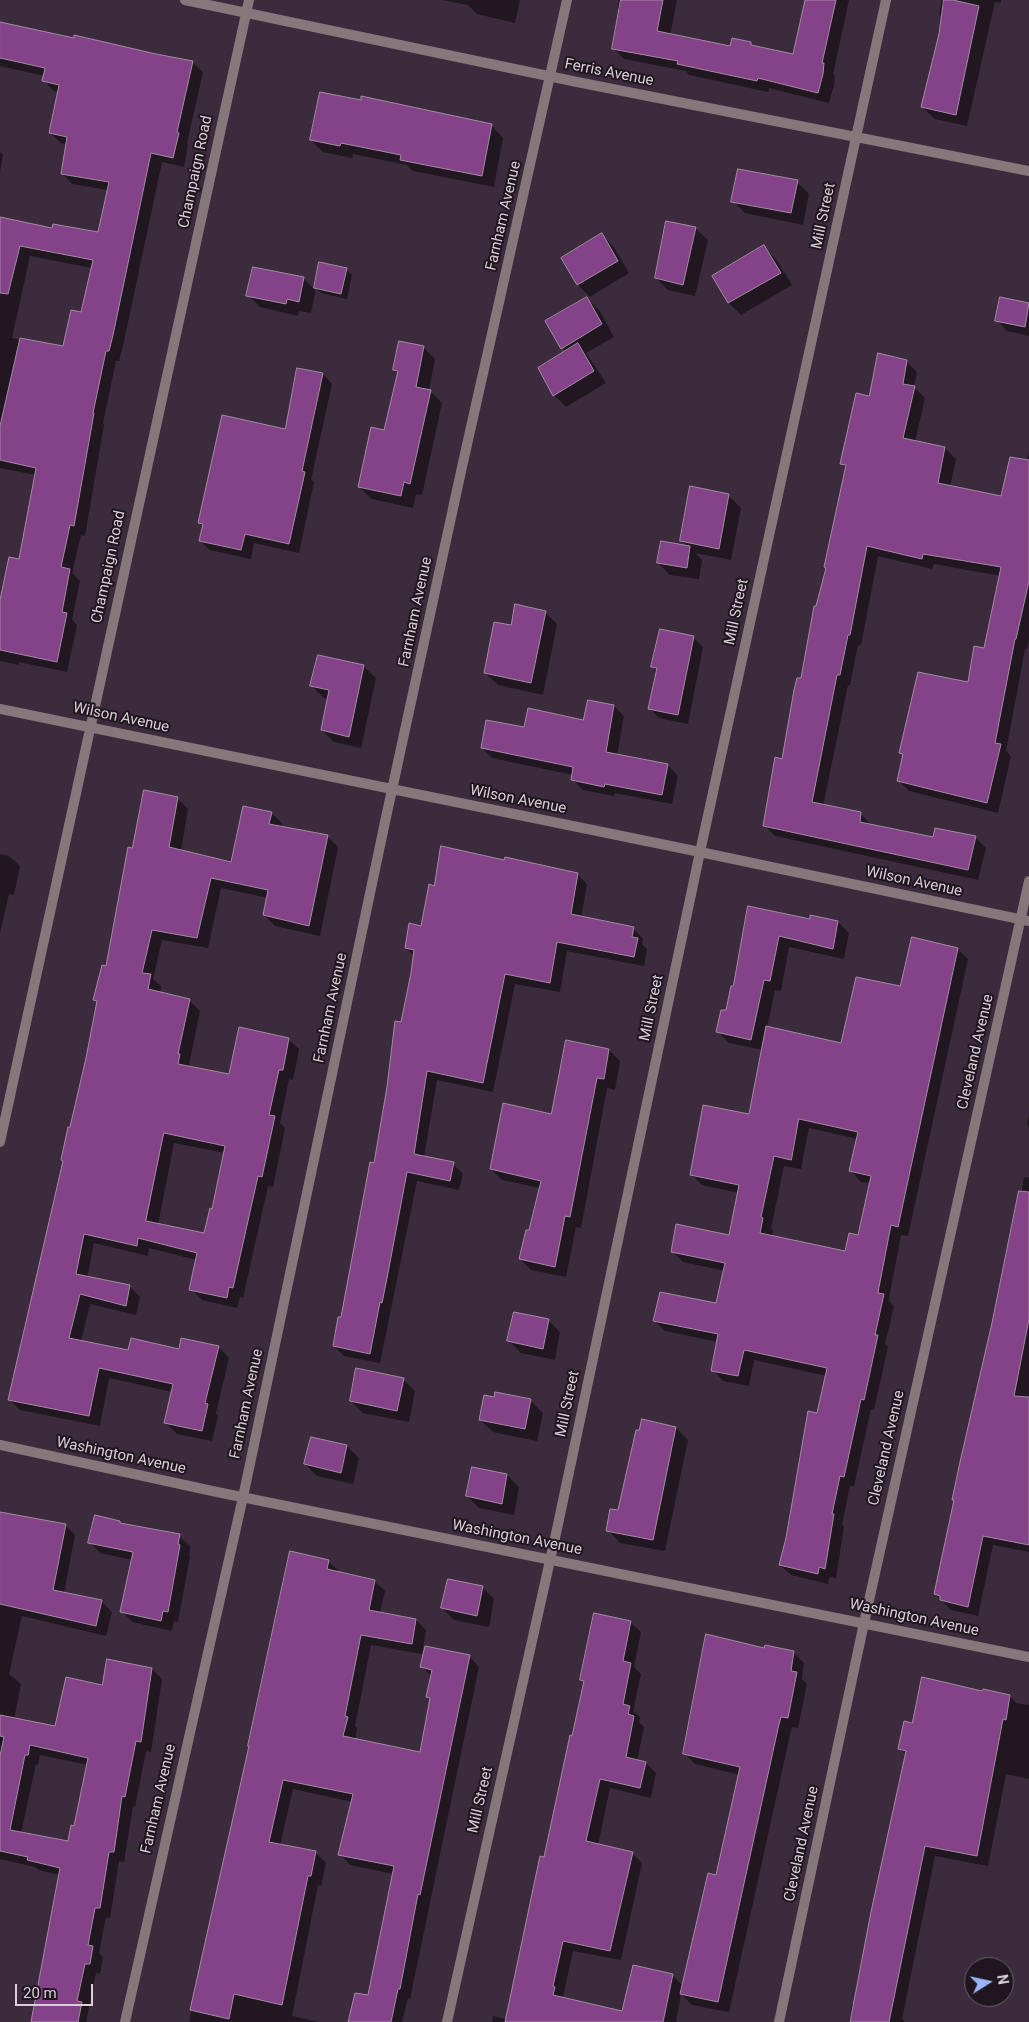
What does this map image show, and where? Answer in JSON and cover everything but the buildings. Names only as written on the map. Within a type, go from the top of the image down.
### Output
[{"type":"street","name":"Ferris Avenue","points":[[185,0],[550,76],[1029,171]]},
{"type":"street","name":"Champaign Road","points":[[0,1142],[249,0]]},
{"type":"street","name":"Farnham Avenue","points":[[125,2022],[243,1497],[392,790],[460,476],[567,0]]},
{"type":"street","name":"Mill Street","points":[[447,2022],[550,1559],[700,852],[886,0]]},
{"type":"street","name":"Wilson Avenue","points":[[0,708],[1025,920]]},
{"type":"street","name":"Cleveland Avenue","points":[[779,2022],[864,1623],[1025,920],[1029,881]]},
{"type":"street","name":"Washington Avenue","points":[[0,1444],[243,1497],[1029,1657]]}]
